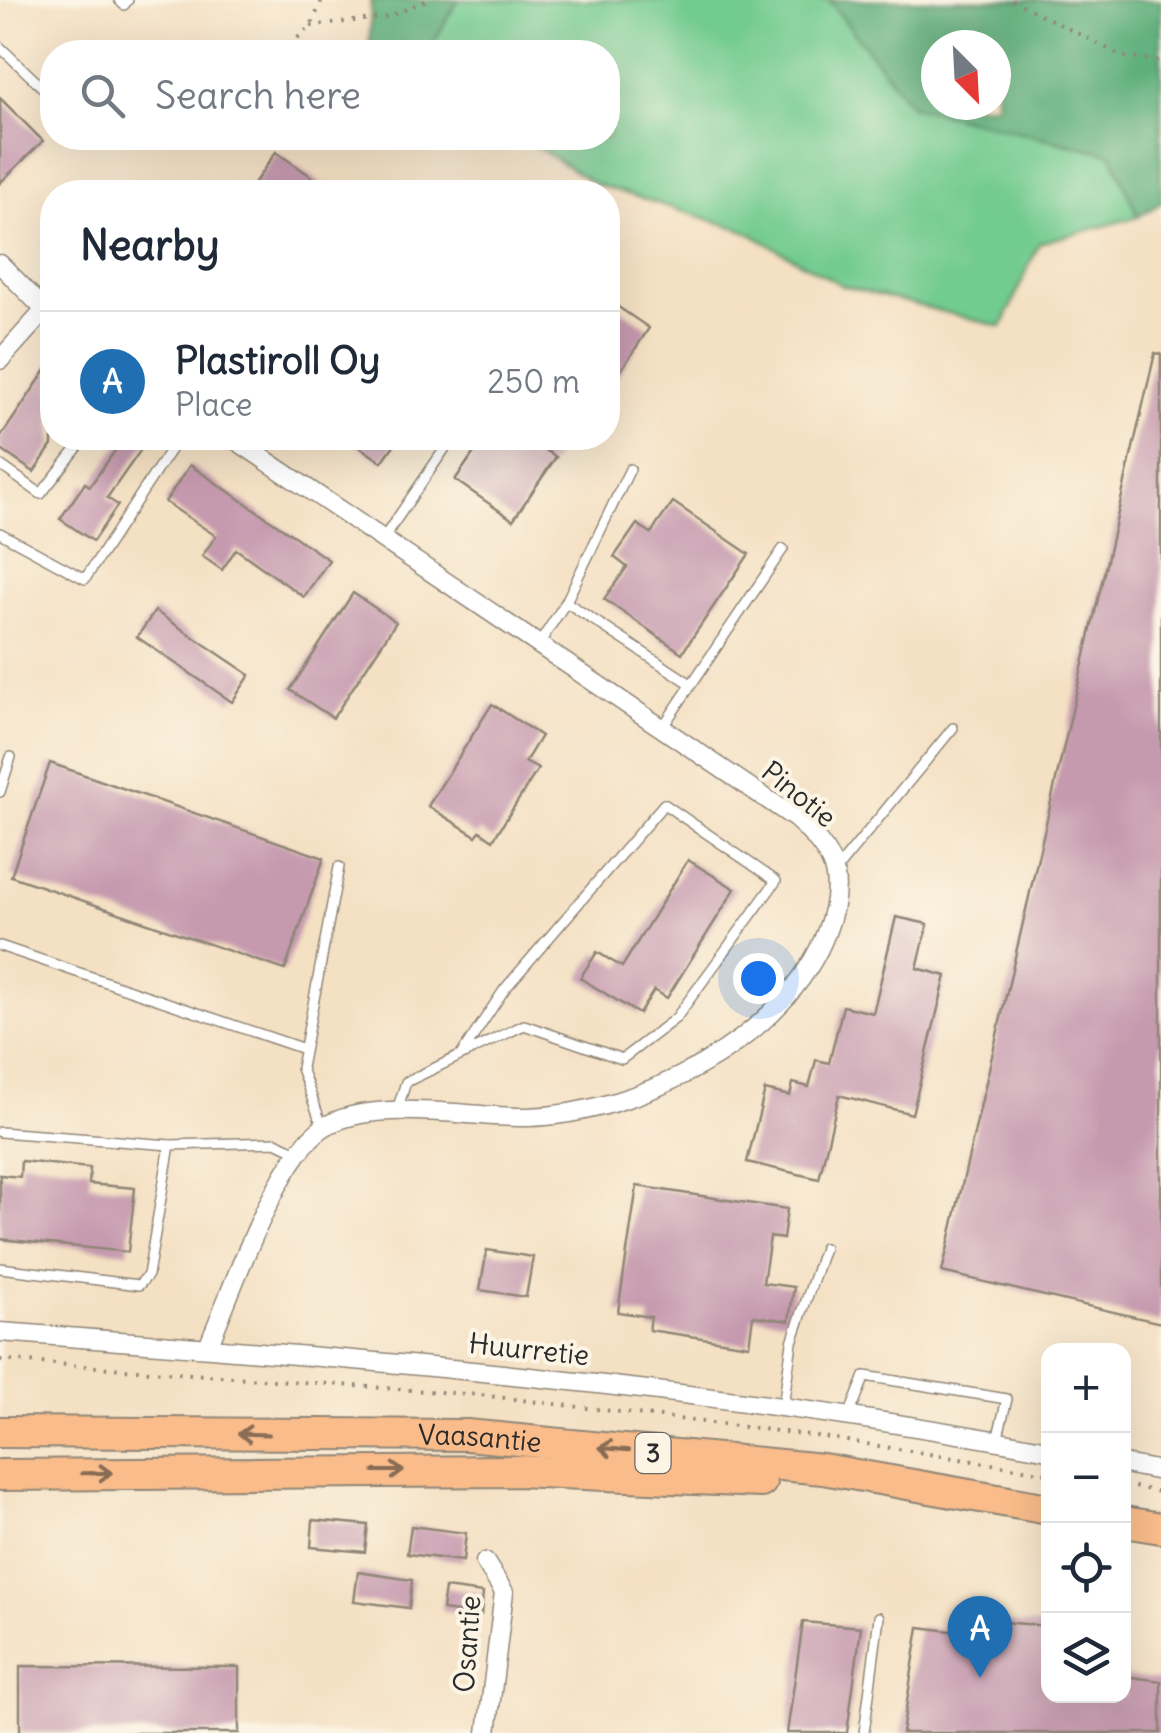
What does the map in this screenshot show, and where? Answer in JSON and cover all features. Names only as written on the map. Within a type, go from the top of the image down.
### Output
[{"type":"highway","name":"Vaasantie","points":[[0,1432],[467,1436],[823,1469],[1041,1509]]},
{"type":"highway","name":"Vaasantie","points":[[0,1475],[518,1472],[766,1482],[883,1494],[954,1494]]},
{"type":"highway","points":[[1130,1523],[1161,1528]]},
{"type":"street","points":[[0,264],[40,303]]},
{"type":"street","points":[[0,360],[40,321]]},
{"type":"street","name":"Pinotie","points":[[251,450],[795,818],[820,840],[836,870],[835,908],[824,940],[802,975],[748,1031],[674,1080],[641,1096],[566,1116],[396,1113],[361,1115],[323,1128]]},
{"type":"street","points":[[208,1346],[274,1193],[299,1153],[323,1128]]},
{"type":"street","name":"Huurretie","points":[[0,1332],[208,1346],[598,1385],[1041,1449]]},
{"type":"street","points":[[1131,1465],[1161,1471]]},
{"type":"street","name":"Osantie","points":[[485,1562],[504,1592],[488,1733]]},
{"type":"lane","points":[[119,0],[124,4],[128,0]]},
{"type":"lane","points":[[0,47],[40,85]]},
{"type":"lane","points":[[0,464],[41,494],[76,450]]},
{"type":"lane","points":[[0,533],[85,579],[170,450]]},
{"type":"lane","points":[[382,539],[444,450]]},
{"type":"lane","points":[[538,644],[566,602],[630,470]]},
{"type":"lane","points":[[662,728],[783,549]]},
{"type":"lane","points":[[566,602],[691,684]]},
{"type":"lane","points":[[836,870],[953,728]]},
{"type":"lane","points":[[0,792],[10,757]]},
{"type":"lane","points":[[396,1113],[406,1082],[461,1056],[524,1025],[622,1059],[676,1018],[776,881],[664,804],[504,990],[461,1056]]},
{"type":"lane","points":[[323,1128],[300,1068],[339,868]]},
{"type":"lane","points":[[0,946],[304,1049]]},
{"type":"lane","points":[[0,1132],[170,1145],[276,1142],[299,1153]]},
{"type":"lane","points":[[0,1268],[139,1284],[148,1276],[170,1145]]},
{"type":"lane","points":[[782,1410],[792,1342],[824,1248]]},
{"type":"lane","points":[[848,1418],[865,1376],[1006,1399],[997,1440]]},
{"type":"lane","points":[[864,1733],[879,1616]]},
{"type":"path","points":[[295,40],[311,26],[322,0]]},
{"type":"path","points":[[311,26],[388,18],[428,0]]},
{"type":"path","points":[[1012,0],[1124,57],[1161,62]]},
{"type":"path","points":[[0,1360],[480,1395],[810,1436],[1041,1473]]},
{"type":"path","points":[[1131,1487],[1161,1492]]},
{"type":"green space","points":[[371,0],[458,0],[435,40],[369,40]]},
{"type":"green space","points":[[458,0],[829,0],[911,106],[921,108],[921,120],[970,120],[1112,154],[1138,217],[1039,243],[1002,327],[843,286],[743,230],[620,192],[620,180],[589,180],[542,150],[620,150],[620,40],[435,40]]},
{"type":"green space","points":[[829,0],[1161,0],[1161,203],[1138,217],[1112,154],[970,120],[1011,120],[1011,30],[921,30],[921,108],[911,106]]},
{"type":"building","points":[[0,98],[40,138],[40,144],[0,183]]},
{"type":"building","points":[[276,152],[317,180],[256,180]]},
{"type":"building","points":[[620,308],[649,328],[620,372]]},
{"type":"building","points":[[1155,353],[1161,354],[1161,1323],[942,1272]]},
{"type":"building","points":[[40,379],[40,450],[49,450],[34,472],[0,449],[0,438]]},
{"type":"building","points":[[116,450],[141,450],[107,498],[118,505],[93,541],[60,519],[85,483],[90,486]]},
{"type":"building","points":[[364,450],[390,450],[382,462]]},
{"type":"building","points":[[476,450],[545,450],[556,457],[513,520],[455,480]]},
{"type":"building","points":[[190,465],[329,560],[304,597],[236,549],[222,570],[202,556],[216,536],[165,502]]},
{"type":"building","points":[[673,502],[749,554],[682,653],[604,599],[627,567],[614,557],[637,524],[651,533]]},
{"type":"building","points":[[353,593],[396,622],[333,718],[290,690]]},
{"type":"building","points":[[155,611],[250,675],[232,702],[137,637]]},
{"type":"building","points":[[492,704],[541,736],[525,762],[538,769],[493,840],[480,831],[476,836],[428,806]]},
{"type":"building","points":[[50,763],[324,858],[285,970],[11,876]]},
{"type":"building","points":[[688,860],[735,889],[667,998],[654,990],[639,1014],[580,978],[597,952],[622,967]]},
{"type":"building","points":[[896,917],[928,924],[917,968],[946,976],[912,1114],[839,1095],[819,1179],[747,1162],[765,1090],[790,1096],[793,1083],[809,1087],[816,1060],[829,1063],[843,1006],[873,1013]]},
{"type":"building","points":[[21,1161],[90,1168],[89,1184],[135,1188],[128,1252],[0,1239],[0,1175],[20,1177]]},
{"type":"building","points":[[637,1186],[787,1209],[783,1239],[770,1237],[763,1283],[794,1287],[789,1321],[753,1316],[749,1345],[649,1330],[651,1317],[618,1312]]},
{"type":"building","points":[[487,1250],[533,1257],[526,1297],[480,1290]]},
{"type":"building","points":[[313,1520],[368,1525],[365,1552],[311,1547]]},
{"type":"building","points":[[411,1526],[466,1533],[463,1561],[407,1554]]},
{"type":"building","points":[[358,1572],[412,1580],[409,1608],[354,1601]]},
{"type":"building","points":[[445,1588],[483,1593],[481,1615],[442,1610]]},
{"type":"building","points":[[990,1621],[1041,1625],[1041,1703],[1131,1703],[1131,1677],[1161,1681],[1161,1733],[902,1733],[919,1627],[989,1636]]},
{"type":"building","points":[[803,1622],[861,1627],[847,1733],[787,1733]]},
{"type":"building","points":[[20,1666],[239,1667],[239,1733],[20,1733]]},
{"type":"place","name":"Plastiroll Oy","points":[[980,1678]]}]
